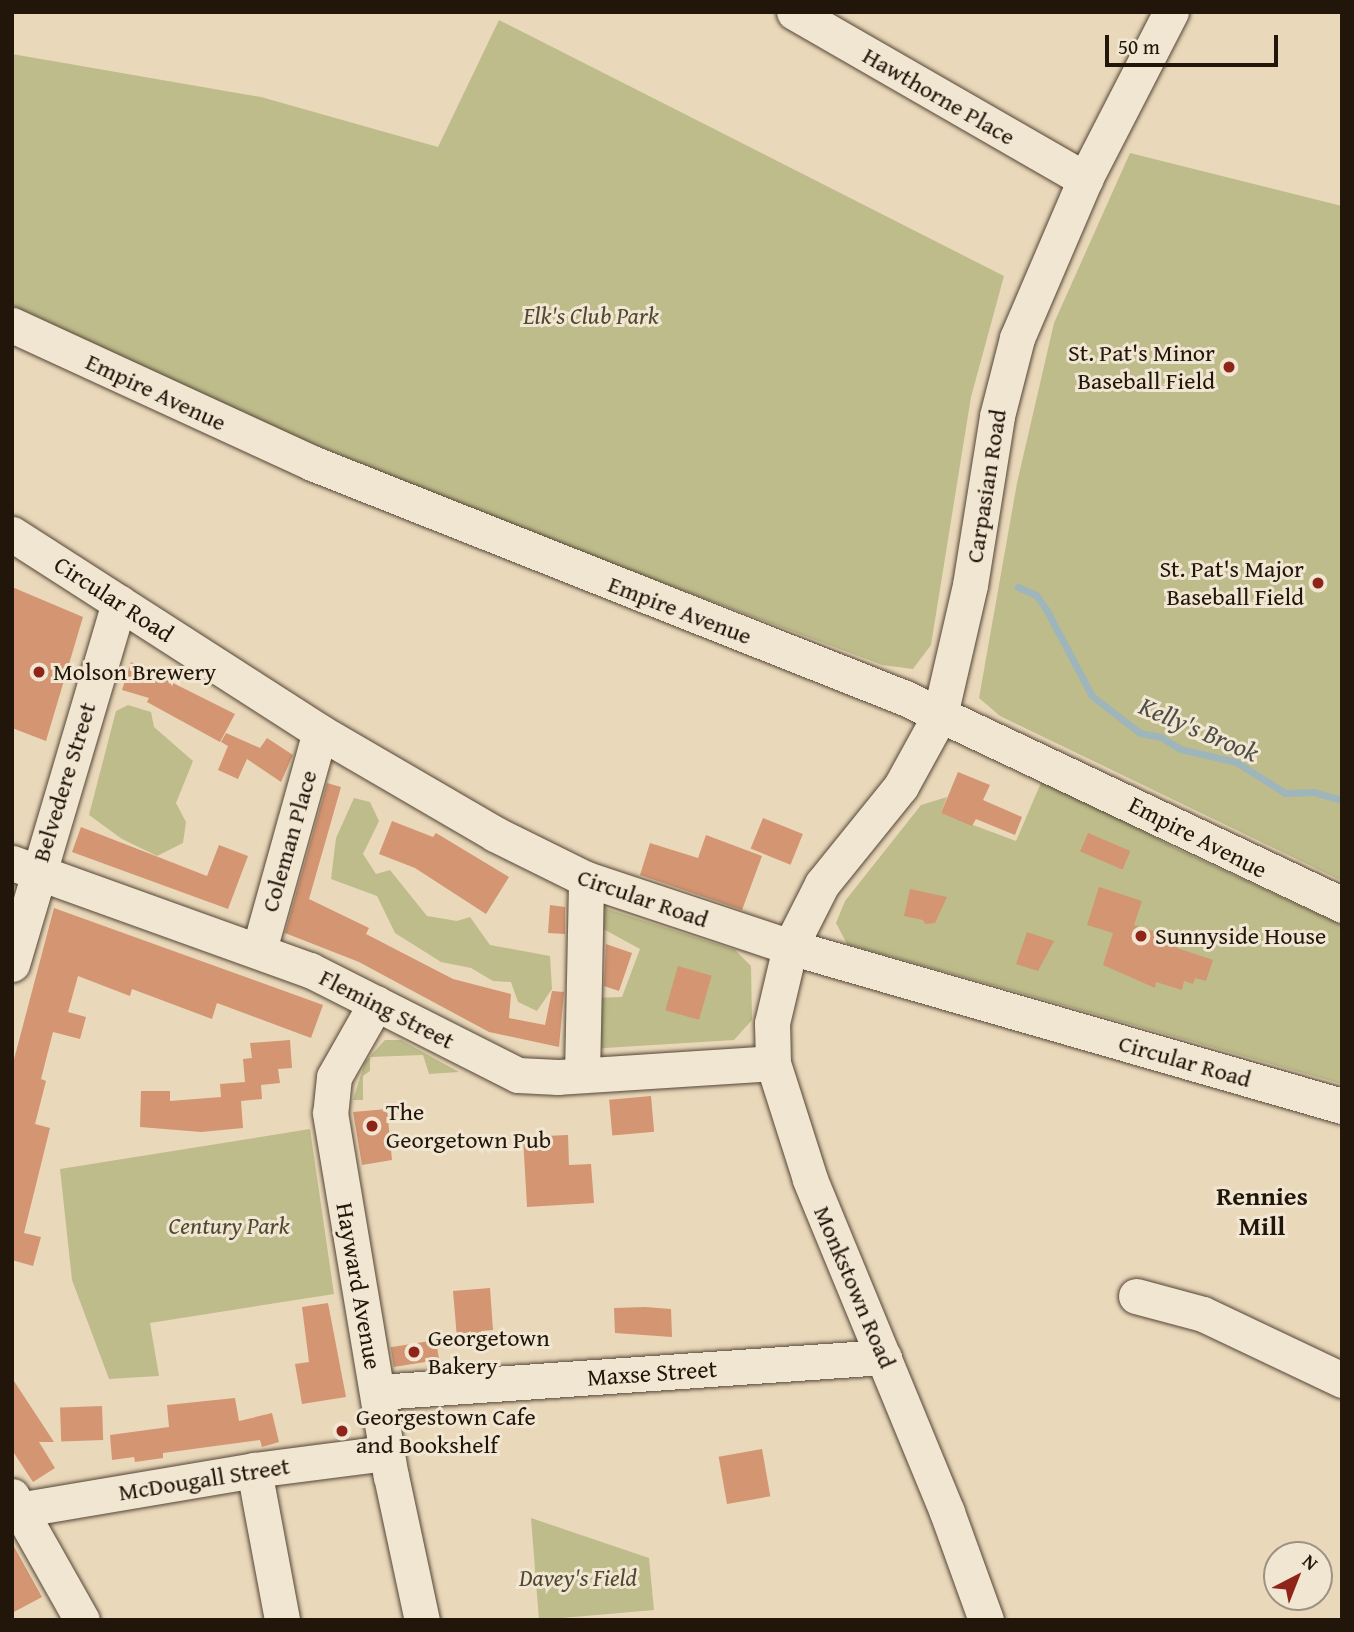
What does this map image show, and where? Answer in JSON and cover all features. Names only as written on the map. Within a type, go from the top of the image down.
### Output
[{"type":"street","name":"Hawthorne Place","points":[[794,12],[1085,179]]},
{"type":"street","name":"Carpasian Road","points":[[790,947],[822,884],[901,786],[940,715],[970,584],[997,416],[1017,338],[1085,179],[1171,12]]},
{"type":"street","name":"Empire Avenue","points":[[12,326],[347,478],[940,715],[1342,905]]},
{"type":"street","name":"Circular Road","points":[[12,534],[320,732],[495,834],[586,879],[790,947],[1342,1106]]},
{"type":"street","name":"Belvedere Street","points":[[12,964],[24,867],[119,602]]},
{"type":"street","name":"Coleman Place","points":[[259,950],[320,732]]},
{"type":"street","name":"Fleming Street","points":[[24,867],[259,950],[376,1003],[504,1070],[534,1077],[773,1063]]},
{"type":"street","points":[[582,1075],[586,879]]},
{"type":"street","name":"Monkstown Road","points":[[790,947],[772,1023],[773,1063],[810,1179],[884,1357],[986,1620]]},
{"type":"street","name":"Hayward Avenue","points":[[376,1003],[334,1077],[330,1109],[387,1453],[422,1620]]},
{"type":"street","points":[[1136,1296],[1203,1314],[1342,1380]]},
{"type":"street","name":"Maxse Street","points":[[378,1392],[884,1357]]},
{"type":"street","name":"McDougall Street","points":[[15,1505],[387,1453]]},
{"type":"street","points":[[254,1470],[282,1620]]},
{"type":"street","points":[[15,1505],[82,1620]]},
{"type":"green space","name":"Elk's Club Park","points":[[499,20],[1004,276],[971,397],[931,645],[913,669],[882,665],[570,548],[274,428],[12,305],[12,54],[261,97],[438,147]]},
{"type":"green space","points":[[1130,153],[1342,206],[1342,881],[1000,716],[979,698],[1017,483],[1054,323]]},
{"type":"green space","points":[[128,705],[151,712],[154,727],[193,761],[176,803],[186,822],[183,843],[157,856],[122,839],[89,815],[116,711]]},
{"type":"green space","points":[[1043,778],[1175,848],[1342,925],[1342,1084],[847,944],[836,923],[845,901],[921,805],[947,797],[941,813],[1016,841]]},
{"type":"green space","points":[[354,798],[370,802],[379,821],[363,854],[376,874],[390,870],[427,916],[457,921],[470,917],[490,945],[550,956],[552,989],[537,1011],[518,1002],[511,982],[493,981],[471,968],[441,962],[395,933],[377,896],[331,879],[336,838]]},
{"type":"green space","points":[[595,905],[735,950],[751,966],[752,1020],[734,1040],[589,1049],[593,998],[622,997],[640,949],[594,924]]},
{"type":"green space","points":[[385,1040],[401,1040],[459,1072],[429,1074],[423,1055],[370,1057],[370,1071],[363,1076],[363,1100],[353,1100],[365,1062]]},
{"type":"green space","name":"Century Park","points":[[310,1129],[334,1294],[150,1323],[159,1376],[109,1379],[72,1280],[60,1169]]},
{"type":"green space","name":"Davey's Field","points":[[531,1518],[649,1558],[654,1610],[539,1620]]},
{"type":"building","name":"Molson Brewery","points":[[12,587],[83,617],[46,741],[12,728]]},
{"type":"building","points":[[131,662],[235,714],[220,742],[147,702],[149,698],[122,690]]},
{"type":"building","points":[[226,733],[260,748],[267,738],[293,755],[281,782],[247,759],[238,779],[218,770],[228,746],[221,742]]},
{"type":"building","points":[[958,772],[990,785],[983,800],[1022,817],[1015,835],[976,819],[972,826],[941,813]]},
{"type":"building","points":[[327,783],[341,787],[309,899],[369,928],[366,934],[453,979],[511,994],[509,1018],[545,1025],[552,991],[564,992],[559,1047],[489,1032],[359,962],[285,933]]},
{"type":"building","points":[[763,818],[803,834],[791,865],[751,849]]},
{"type":"building","points":[[392,821],[433,837],[436,833],[509,877],[486,914],[415,868],[379,854]]},
{"type":"building","points":[[81,827],[207,876],[219,845],[248,856],[228,909],[72,852]]},
{"type":"building","points":[[1088,833],[1130,851],[1123,869],[1080,851]]},
{"type":"building","points":[[706,835],[762,856],[742,910],[640,875],[650,843],[698,858]]},
{"type":"building","name":"Sunnyside House","points":[[1099,887],[1142,901],[1134,925],[1179,939],[1177,948],[1213,960],[1206,981],[1195,978],[1193,984],[1184,981],[1182,990],[1156,982],[1155,988],[1103,965],[1113,933],[1087,925]]},
{"type":"building","points":[[910,889],[947,897],[935,923],[925,924],[923,920],[904,916]]},
{"type":"building","points":[[550,905],[565,907],[565,934],[548,933]]},
{"type":"building","points":[[54,908],[323,1005],[311,1038],[217,1003],[212,1019],[132,989],[130,996],[78,976],[68,1012],[86,1017],[80,1039],[53,1032],[41,1079],[46,1081],[35,1124],[50,1128],[24,1233],[41,1237],[33,1266],[12,1260],[12,1067]]},
{"type":"building","points":[[1027,932],[1054,941],[1038,971],[1016,964]]},
{"type":"building","points":[[606,944],[632,953],[619,991],[604,986]]},
{"type":"building","points":[[678,966],[712,976],[699,1020],[665,1010]]},
{"type":"building","points":[[290,1040],[292,1068],[278,1069],[280,1083],[261,1085],[262,1099],[241,1101],[243,1128],[201,1132],[140,1127],[141,1091],[170,1091],[170,1101],[221,1097],[220,1084],[245,1082],[243,1059],[252,1058],[250,1043]]},
{"type":"building","points":[[651,1096],[654,1132],[612,1136],[609,1100]]},
{"type":"building","name":"The Georgetown Pub","points":[[387,1109],[392,1160],[362,1165],[353,1112]]},
{"type":"building","points":[[568,1135],[569,1165],[591,1164],[594,1203],[527,1207],[523,1137]]},
{"type":"building","points":[[490,1288],[493,1330],[481,1331],[481,1336],[457,1338],[453,1291]]},
{"type":"building","points":[[328,1303],[346,1397],[302,1404],[295,1364],[309,1362],[302,1307]]},
{"type":"building","points":[[614,1308],[671,1309],[672,1337],[615,1333]]},
{"type":"building","name":"Georgetown Bakery","points":[[436,1340],[439,1360],[394,1367],[391,1347]]},
{"type":"building","points":[[12,1378],[54,1442],[39,1442],[55,1468],[33,1482],[12,1450]]},
{"type":"building","points":[[235,1398],[239,1421],[272,1413],[279,1442],[262,1447],[260,1440],[163,1453],[163,1458],[135,1462],[134,1457],[112,1460],[110,1435],[169,1427],[167,1405]]},
{"type":"building","points":[[102,1406],[103,1440],[61,1441],[60,1407]]},
{"type":"building","points":[[762,1449],[770,1496],[727,1504],[719,1457]]},
{"type":"building","points":[[12,1543],[42,1597],[12,1613]]},
{"type":"waterway","name":"Kelly's Brook","points":[[1018,587],[1036,595],[1047,611],[1092,696],[1140,733],[1161,737],[1180,749],[1236,762],[1285,793],[1313,792],[1342,800]]},
{"type":"place","name":"St. Pat's Minor Baseball Field","points":[[1229,367]]},
{"type":"place","name":"St. Pat's Major Baseball Field","points":[[1318,583]]},
{"type":"place","name":"Molson Brewery","points":[[39,672]]},
{"type":"place","name":"Sunnyside House","points":[[1141,936]]},
{"type":"place","name":"The Georgetown Pub","points":[[372,1126]]},
{"type":"place","name":"Georgetown Bakery","points":[[414,1352]]},
{"type":"place","name":"Georgestown Cafe and Bookshelf","points":[[342,1431]]},
{"type":"district","name":"Rennies Mill","points":[[1262,1211]]}]
